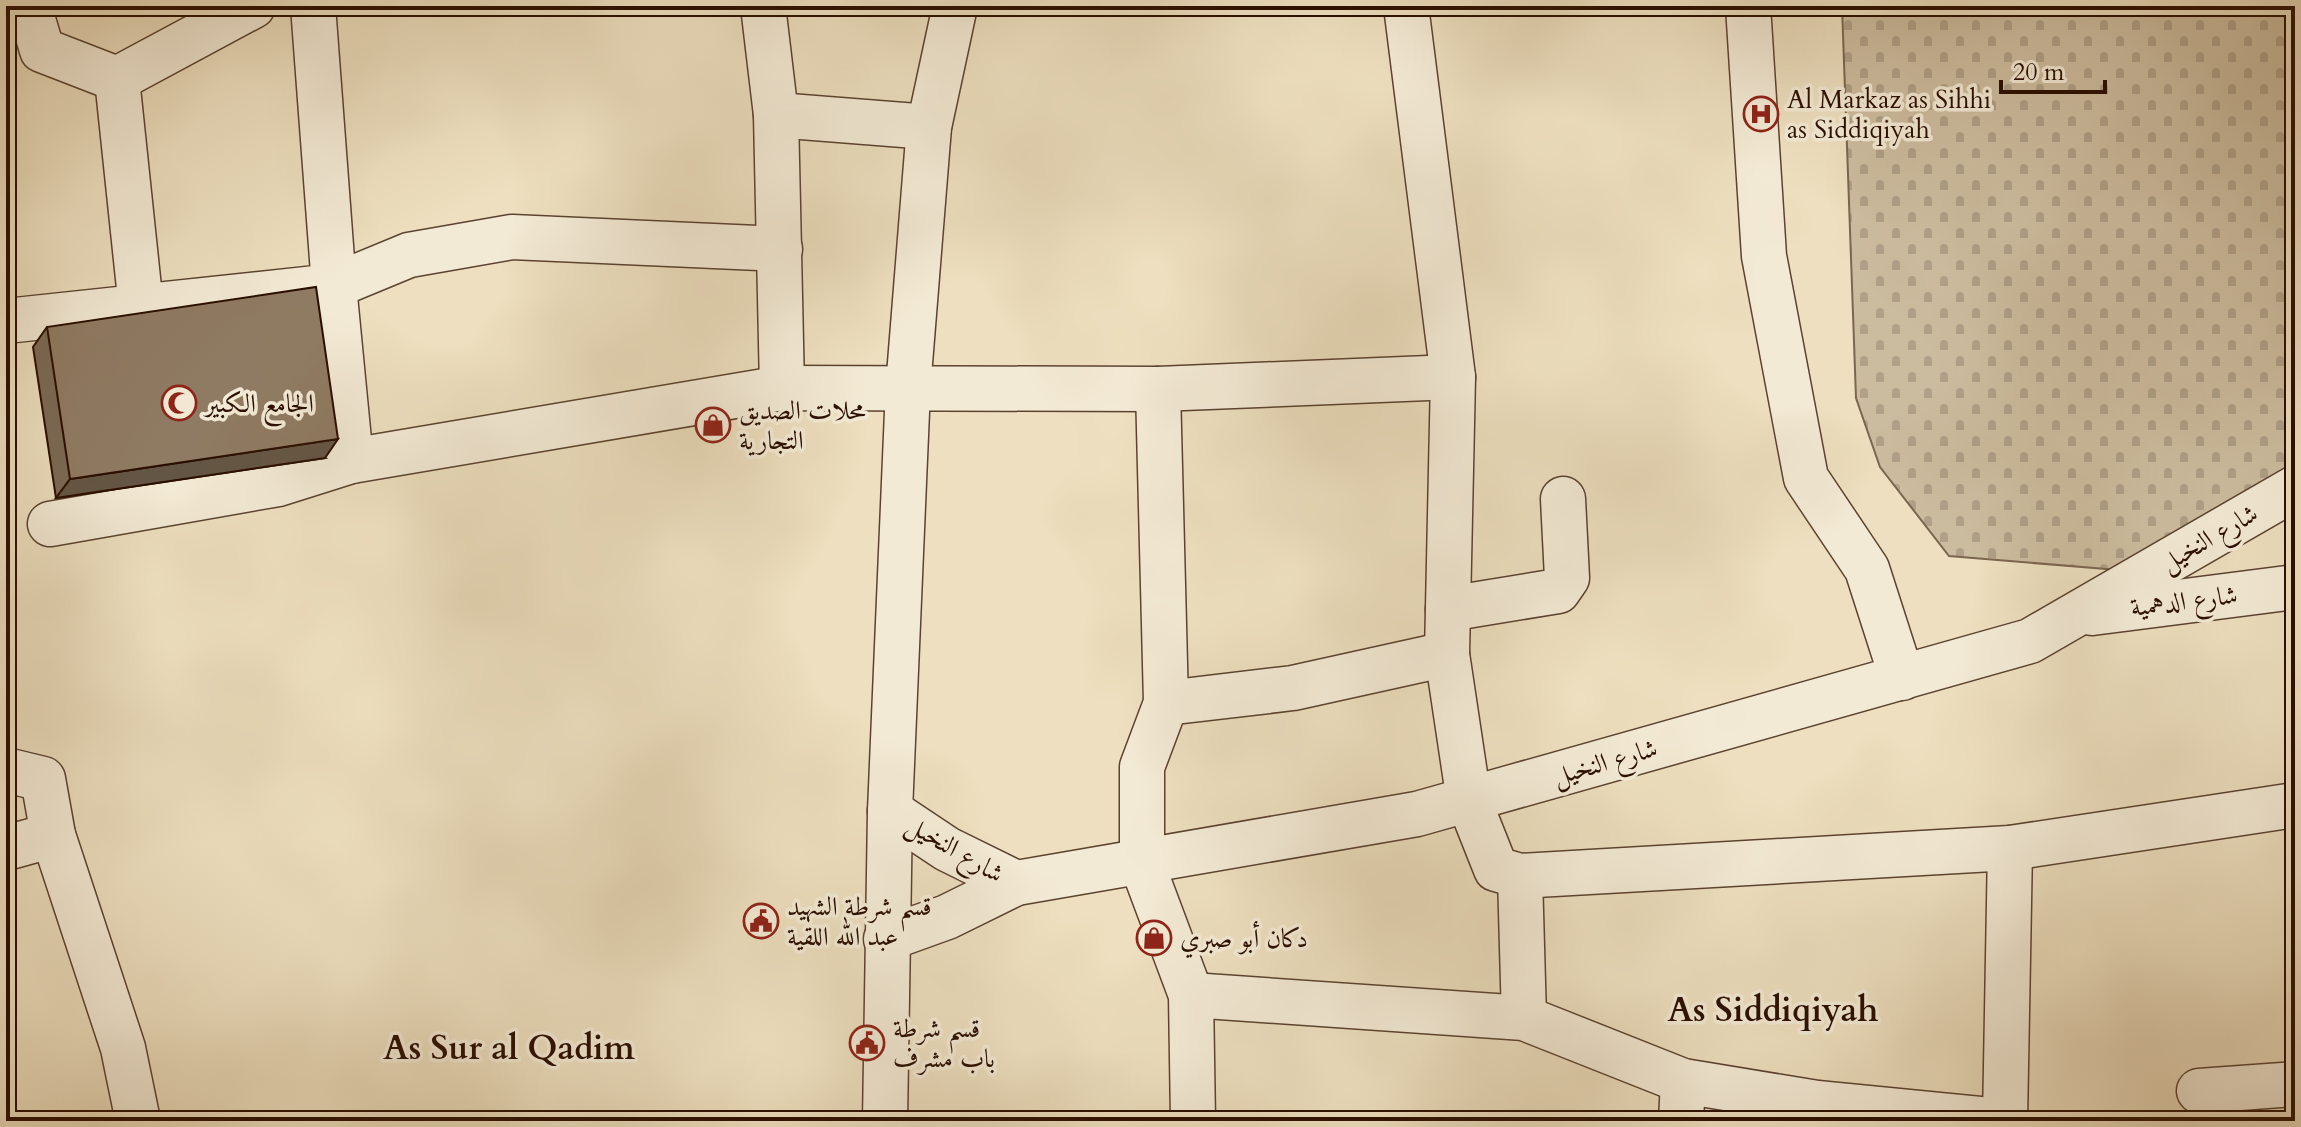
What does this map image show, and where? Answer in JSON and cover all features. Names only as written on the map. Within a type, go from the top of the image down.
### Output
[{"type":"street","points":[[29,6],[42,50],[117,79],[253,6]]},
{"type":"street","points":[[313,6],[351,461]]},
{"type":"street","points":[[763,6],[776,115],[782,388]]},
{"type":"street","points":[[885,1121],[890,811],[908,388],[929,127],[955,6]]},
{"type":"street","points":[[1406,6],[1453,377],[1447,654],[1469,801],[1496,869],[1520,876],[2010,848],[2295,805]]},
{"type":"street","points":[[1748,6],[1764,256],[1806,478],[1867,569],[1902,678]]},
{"type":"street","points":[[117,79],[141,307]]},
{"type":"street","points":[[776,115],[929,127]]},
{"type":"street","points":[[6,321],[334,286],[409,255],[512,237],[780,249]]},
{"type":"street","points":[[50,524],[278,484],[351,461],[782,388],[1158,389],[1453,377]]},
{"type":"street","points":[[1158,389],[1166,703],[1142,767],[1142,864],[1191,995],[1193,1121]]},
{"type":"street","name":"شارع النخيل","points":[[890,811],[947,849],[1016,883],[1142,864],[1469,801],[2030,641],[2295,488]]},
{"type":"street","points":[[1448,609],[1558,591],[1567,578],[1563,499]]},
{"type":"street","name":"شارع الدهمية","points":[[2074,616],[2295,587]]},
{"type":"street","points":[[1166,703],[1293,688],[1447,654]]},
{"type":"street","points":[[6,770],[43,779],[53,835],[123,1048],[138,1121]]},
{"type":"street","points":[[6,848],[53,835]]},
{"type":"street","points":[[1191,995],[1524,1018],[1682,1101],[1816,1112],[2002,1121],[2010,848]]},
{"type":"street","points":[[1520,876],[1524,1018]]},
{"type":"street","points":[[886,939],[947,917],[1016,883]]},
{"type":"street","points":[[2199,1091],[2295,1084]]},
{"type":"green space","points":[[1842,6],[2295,6],[2295,470],[2118,570],[1949,556],[1880,467],[1856,398]]},
{"type":"building","name":"الجامع الكبير","points":[[316,287],[338,439],[70,479],[47,327]]},
{"type":"place","name":"Al Markaz as Sihhi as Siddiqiyah","points":[[1761,114]]},
{"type":"place","name":"الجامع الكبير","points":[[179,403]]},
{"type":"place","name":"محلات الصديق التجارية","points":[[713,425]]},
{"type":"place","name":"قسم شرطة الشهيد عبد الله اللقية","points":[[761,921]]},
{"type":"place","name":"دكان أبو صبري","points":[[1154,938]]},
{"type":"place","name":"قسم شرطة باب مشرف","points":[[867,1043]]},
{"type":"district","name":"As Siddiqiyah","points":[[1773,1010]]},
{"type":"district","name":"As Sur al Qadim","points":[[509,1048]]}]
